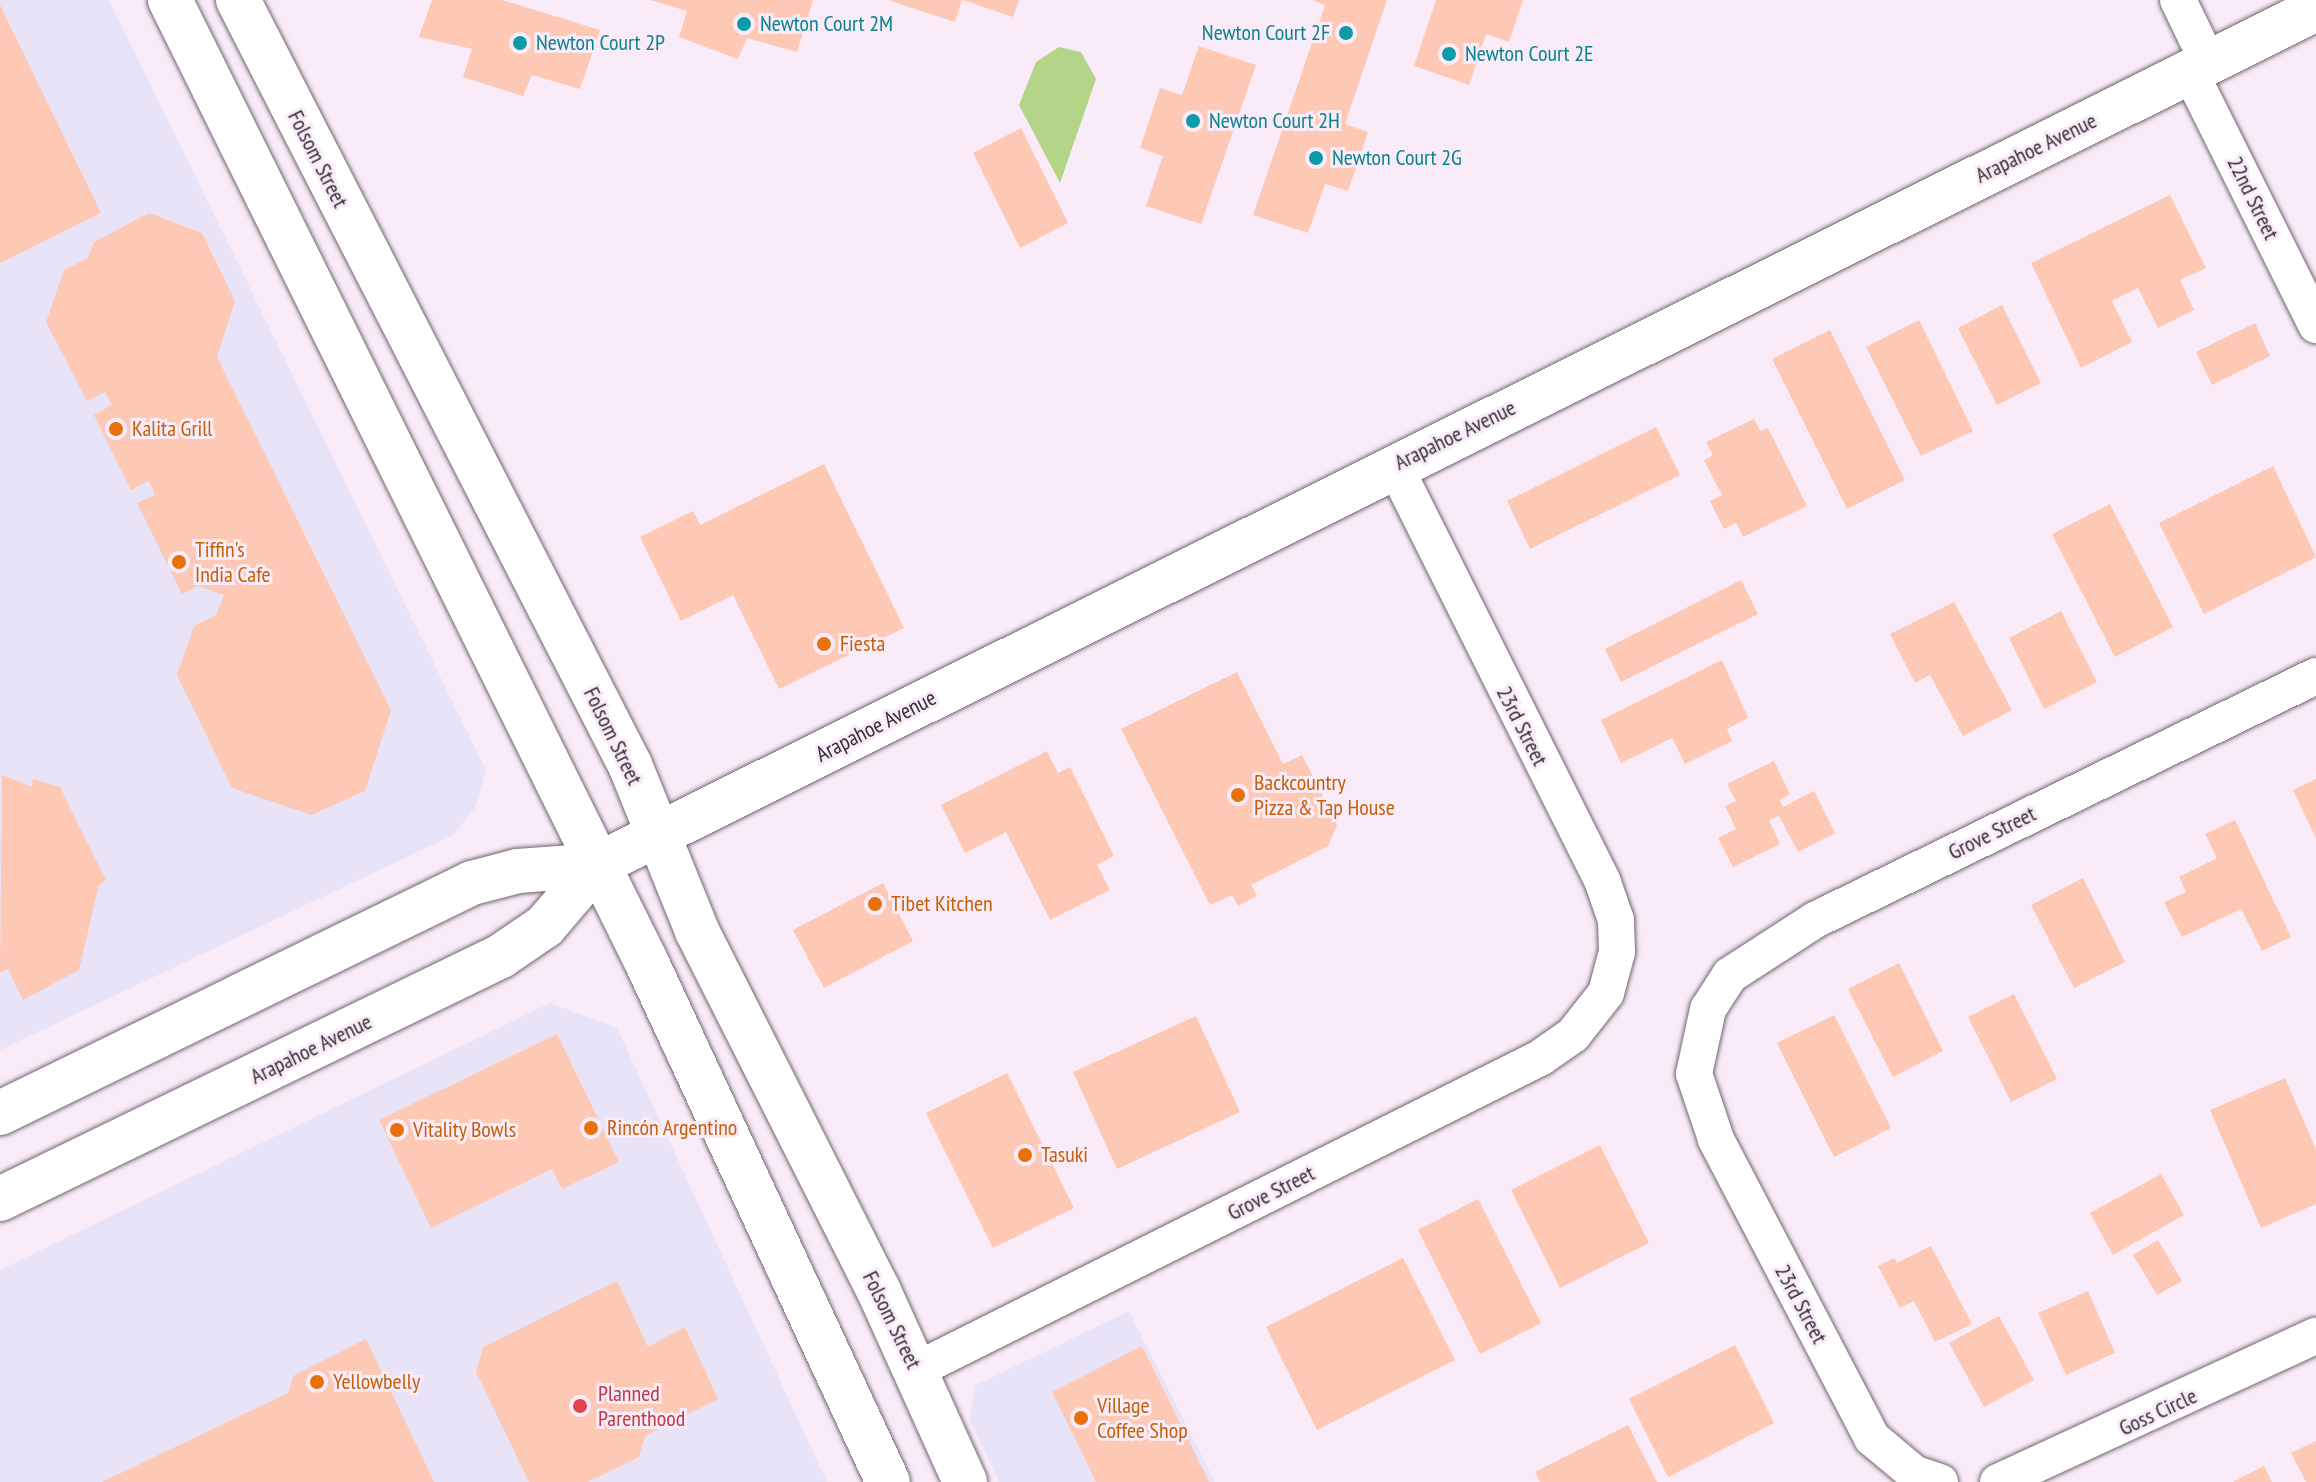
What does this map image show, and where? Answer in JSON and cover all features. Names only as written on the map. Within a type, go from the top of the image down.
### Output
[{"type":"main road","points":[[170,0],[681,1033],[888,1482]]},
{"type":"main road","name":"Folsom Street","points":[[238,0],[630,765],[697,931],[916,1370],[965,1482]]},
{"type":"main road","name":"Arapahoe Avenue","points":[[0,1113],[472,883],[518,871],[597,865],[1394,465],[2316,9]]},
{"type":"main road","name":"Arapahoe Avenue","points":[[0,1199],[501,956],[545,926],[597,865]]},
{"type":"street","name":"22nd Street","points":[[2178,0],[2199,67],[2316,325]]},
{"type":"street","name":"23rd Street","points":[[1394,465],[1602,880],[1616,920],[1617,952],[1606,993]]},
{"type":"street","name":"Grove Street","points":[[1702,1029],[1730,975],[1815,920],[2316,676]]},
{"type":"street","name":"Grove Street","points":[[916,1370],[1540,1058],[1573,1035],[1606,993]]},
{"type":"street","name":"23rd Street","points":[[1702,1029],[1694,1074],[1716,1139],[1872,1438],[1926,1477]]},
{"type":"street","name":"Goss Circle","points":[[1998,1482],[2316,1336]]},
{"type":"shaded area","points":[[0,0],[109,0],[486,770],[475,808],[453,835],[0,1050]]},
{"type":"shaded area","points":[[550,1003],[617,1028],[827,1482],[0,1482],[0,1270]]},
{"type":"shaded area","points":[[1129,1311],[1215,1482],[999,1482],[969,1417],[976,1385]]},
{"type":"green space","points":[[1059,47],[1081,52],[1096,79],[1060,183],[1019,105],[1036,62]]},
{"type":"building","name":"Newton Court 2P","points":[[432,0],[502,0],[600,30],[580,89],[532,75],[523,96],[463,77],[472,49],[419,37]]},
{"type":"building","name":"Newton Court 2M","points":[[650,0],[813,0],[797,52],[747,38],[738,59],[679,37],[687,11]]},
{"type":"building","points":[[888,0],[962,0],[955,22]]},
{"type":"building","points":[[963,0],[1019,0],[1013,17]]},
{"type":"building","name":"Newton Court 2G","points":[[1312,0],[1387,0],[1345,124],[1368,132],[1348,191],[1325,184],[1308,233],[1253,215],[1325,5]]},
{"type":"building","name":"Newton Court 2E","points":[[1436,0],[1523,0],[1509,42],[1486,34],[1469,85],[1414,66]]},
{"type":"building","points":[[0,5],[101,213],[0,263]]},
{"type":"building","name":"Newton Court 2H","points":[[1199,46],[1256,65],[1201,224],[1146,206],[1163,156],[1140,148],[1160,88],[1182,95]]},
{"type":"building","points":[[1021,128],[1068,223],[1020,248],[973,153]]},
{"type":"building","points":[[2170,195],[2206,268],[2180,280],[2194,310],[2158,328],[2138,288],[2112,301],[2132,342],[2081,368],[2031,263]]},
{"type":"building","points":[[149,213],[202,233],[235,301],[217,357],[391,710],[365,791],[311,815],[232,788],[177,675],[194,626],[216,615],[224,595],[198,586],[182,594],[137,503],[155,495],[149,481],[131,490],[94,415],[112,405],[105,392],[87,401],[46,322],[64,270],[88,258],[94,242]]},
{"type":"building","points":[[2002,305],[2041,383],[1997,405],[1958,328]]},
{"type":"building","points":[[1919,320],[1973,431],[1921,456],[1866,347]]},
{"type":"building","points":[[2255,323],[2270,356],[2212,385],[2196,352]]},
{"type":"building","points":[[1830,330],[1905,480],[1847,509],[1772,359]]},
{"type":"building","points":[[1754,419],[1760,431],[1768,428],[1807,506],[1743,537],[1736,523],[1724,529],[1710,501],[1722,495],[1704,460],[1713,455],[1706,442]]},
{"type":"building","points":[[1656,427],[1680,475],[1530,549],[1507,501]]},
{"type":"building","points":[[824,464],[904,628],[779,689],[733,595],[681,621],[640,537],[693,511],[700,525]]},
{"type":"building","points":[[2273,466],[2316,557],[2204,614],[2159,523]]},
{"type":"building","points":[[2110,504],[2173,627],[2115,657],[2052,534]]},
{"type":"building","points":[[1741,580],[1758,614],[1621,682],[1605,649]]},
{"type":"building","points":[[1954,602],[2012,710],[1963,736],[1930,675],[1915,683],[1890,634]]},
{"type":"building","points":[[2061,611],[2097,682],[2044,709],[2009,638]]},
{"type":"building","points":[[1722,660],[1748,718],[1727,729],[1732,741],[1685,764],[1672,738],[1621,763],[1601,720]]},
{"type":"building","name":"Backcountry Pizza & Tap House","points":[[1237,672],[1283,764],[1302,755],[1337,825],[1328,846],[1251,885],[1257,896],[1238,906],[1232,895],[1210,905],[1121,729]]},
{"type":"building","points":[[1047,751],[1058,773],[1070,767],[1114,856],[1097,865],[1110,890],[1050,920],[1006,832],[965,853],[941,805]]},
{"type":"building","points":[[1774,761],[1790,794],[1780,800],[1783,807],[1814,791],[1835,833],[1798,852],[1779,816],[1769,820],[1780,844],[1733,867],[1718,838],[1736,829],[1725,806],[1736,801],[1727,784]]},
{"type":"building","points":[[2,775],[32,787],[33,779],[60,787],[106,880],[99,885],[79,970],[23,1000],[8,969],[0,973]]},
{"type":"building","points":[[2316,779],[2316,838],[2293,790]]},
{"type":"building","points":[[2235,820],[2291,937],[2262,951],[2241,909],[2182,937],[2164,902],[2186,892],[2179,877],[2217,858],[2205,834]]},
{"type":"building","points":[[2083,878],[2125,962],[2074,988],[2031,905]]},
{"type":"building","points":[[883,883],[913,941],[824,988],[793,930]]},
{"type":"building","points":[[1899,963],[1943,1051],[1893,1077],[1848,989]]},
{"type":"building","points":[[2014,994],[2057,1079],[2011,1102],[1968,1017]]},
{"type":"building","points":[[1834,1015],[1891,1128],[1834,1157],[1777,1043]]},
{"type":"building","points":[[1196,1016],[1240,1112],[1117,1169],[1073,1072]]},
{"type":"building","points":[[557,1034],[619,1162],[562,1189],[552,1169],[431,1228],[379,1120]]},
{"type":"building","points":[[1007,1073],[1074,1208],[993,1248],[926,1113]]},
{"type":"building","points":[[2285,1078],[2316,1149],[2316,1204],[2261,1228],[2210,1110]]},
{"type":"building","points":[[1600,1145],[1649,1243],[1560,1288],[1511,1190]]},
{"type":"building","points":[[2161,1174],[2184,1215],[2113,1255],[2090,1213]]},
{"type":"building","points":[[1478,1199],[1541,1323],[1480,1354],[1418,1230]]},
{"type":"building","points":[[2158,1240],[2182,1281],[2157,1295],[2133,1255]]},
{"type":"building","points":[[1931,1246],[1972,1324],[1935,1342],[1914,1301],[1900,1308],[1878,1266],[1894,1258],[1897,1263]]},
{"type":"building","points":[[1403,1258],[1455,1360],[1317,1430],[1266,1327]]},
{"type":"building","points":[[617,1281],[648,1347],[685,1327],[718,1399],[645,1436],[639,1457],[588,1482],[529,1482],[476,1372],[483,1347]]},
{"type":"building","points":[[2088,1291],[2115,1353],[2066,1375],[2038,1313]]},
{"type":"building","points":[[1999,1316],[2034,1380],[1984,1407],[1949,1343]]},
{"type":"building","points":[[366,1339],[434,1482],[102,1482],[288,1393],[293,1376]]},
{"type":"building","points":[[1735,1345],[1774,1423],[1668,1477],[1629,1399]]},
{"type":"building","points":[[1142,1346],[1209,1482],[1096,1482],[1052,1392]]},
{"type":"building","points":[[1628,1425],[1657,1482],[1540,1482],[1535,1472]]},
{"type":"building","points":[[2316,1441],[2316,1482],[2306,1482],[2291,1453]]},
{"type":"building","points":[[2264,1466],[2272,1482],[2233,1482]]},
{"type":"place","name":"Newton Court 2M","points":[[744,24]]},
{"type":"place","name":"Newton Court 2F","points":[[1346,33]]},
{"type":"place","name":"Newton Court 2P","points":[[520,43]]},
{"type":"place","name":"Newton Court 2E","points":[[1449,54]]},
{"type":"place","name":"Newton Court 2H","points":[[1193,121]]},
{"type":"place","name":"Newton Court 2G","points":[[1316,158]]},
{"type":"place","name":"Kalita Grill","points":[[116,429]]},
{"type":"place","name":"Tiffin's India Cafe","points":[[179,562]]},
{"type":"place","name":"Fiesta","points":[[824,644]]},
{"type":"place","name":"Backcountry Pizza & Tap House","points":[[1238,795]]},
{"type":"place","name":"Tibet Kitchen","points":[[875,904]]},
{"type":"place","name":"Rincón Argentino","points":[[591,1128]]},
{"type":"place","name":"Vitality Bowls","points":[[397,1130]]},
{"type":"place","name":"Tasuki","points":[[1025,1155]]},
{"type":"place","name":"Yellowbelly","points":[[317,1382]]},
{"type":"place","name":"Planned Parenthood","points":[[580,1406]]},
{"type":"place","name":"Village Coffee Shop","points":[[1081,1418]]}]
